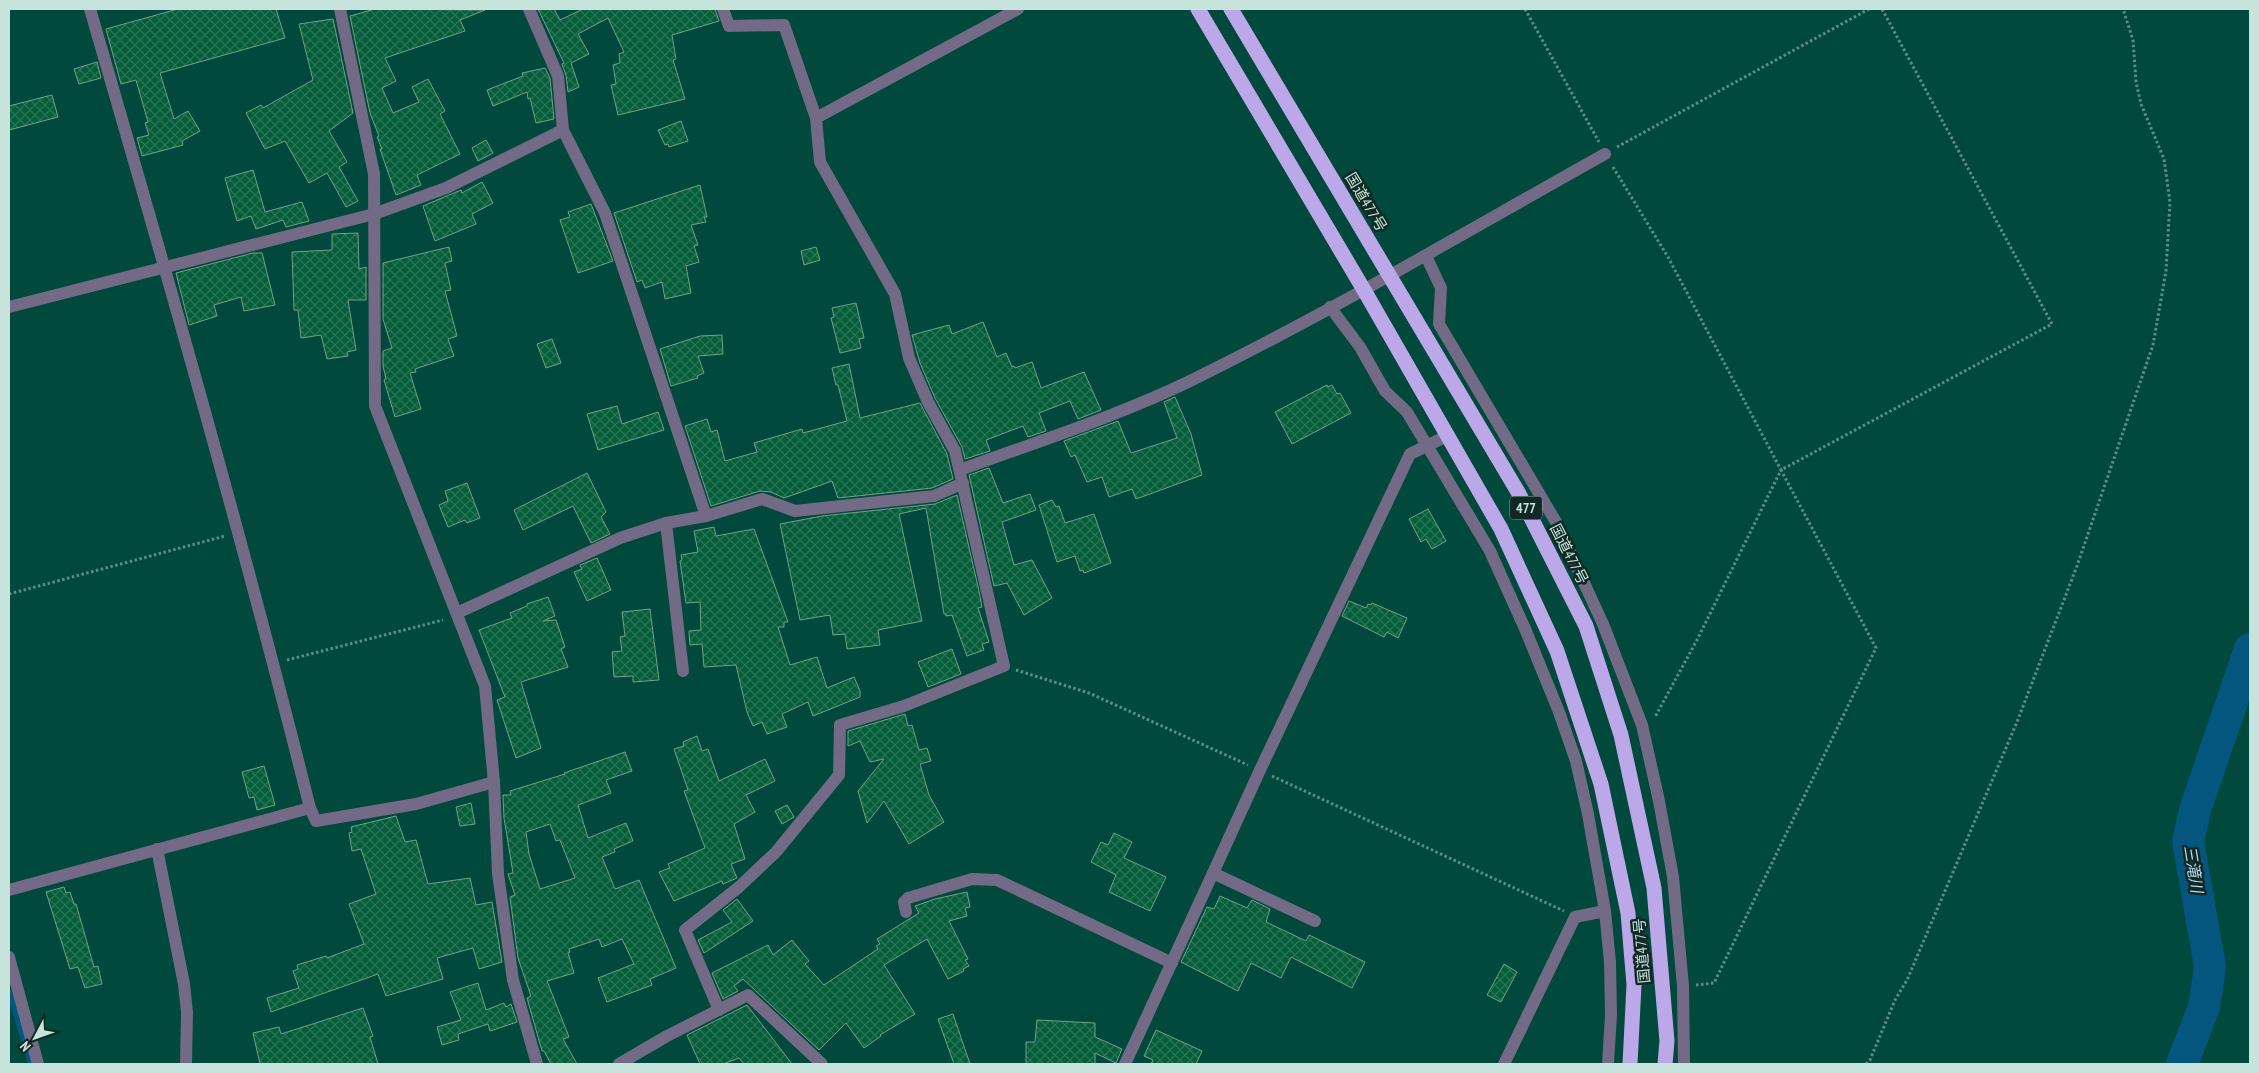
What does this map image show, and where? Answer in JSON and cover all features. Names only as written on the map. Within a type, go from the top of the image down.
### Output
[{"type":"highway","name":"国道477号","points":[[1198,9],[1364,290],[1501,529],[1557,651],[1601,784],[1628,913],[1634,985],[1630,1064]]},
{"type":"highway","name":"国道477号","points":[[1231,9],[1518,492],[1586,626],[1621,735],[1654,888],[1667,1041],[1665,1064]]},
{"type":"street","points":[[90,9],[164,266],[236,533],[274,664],[310,808],[316,820],[416,804],[494,782]]},
{"type":"street","points":[[340,9],[374,174],[375,406],[485,686],[494,782],[498,874],[513,980],[537,1064]]},
{"type":"street","points":[[529,9],[558,76],[564,130],[605,213],[706,516]]},
{"type":"street","points":[[719,1010],[685,930],[739,886],[776,852],[839,776],[840,725],[904,706],[1004,666],[960,470],[954,451],[928,402],[909,358],[895,294],[820,162],[816,118],[784,25],[729,26],[723,9]]},
{"type":"street","points":[[816,118],[1018,9]]},
{"type":"street","points":[[9,307],[374,214],[446,188],[564,130]]},
{"type":"street","points":[[960,470],[1134,406],[1188,382],[1390,277],[1605,154]]},
{"type":"street","points":[[1426,256],[1441,288],[1439,324],[1556,522],[1603,624],[1642,725],[1673,877],[1683,986],[1684,1064]]},
{"type":"street","points":[[1330,307],[1360,347],[1385,391],[1407,412],[1490,551],[1526,631],[1559,712],[1576,761],[1598,864],[1605,912],[1610,962],[1611,1015],[1608,1064]]},
{"type":"street","points":[[1125,1064],[1260,770],[1410,454],[1447,436]]},
{"type":"street","points":[[457,613],[620,538],[666,524],[706,516],[762,499],[795,511],[934,496],[963,483]]},
{"type":"street","points":[[666,524],[683,671]]},
{"type":"street","points":[[9,890],[310,808]]},
{"type":"street","points":[[157,849],[184,984],[187,1012],[186,1064]]},
{"type":"street","points":[[1213,873],[1315,921]]},
{"type":"street","points":[[906,912],[904,902],[908,898],[972,880],[997,880],[1172,962]]},
{"type":"street","points":[[1504,1064],[1576,917],[1605,912]]},
{"type":"street","points":[[9,957],[38,1064]]},
{"type":"street","points":[[619,1064],[667,1036],[748,995],[822,1064]]},
{"type":"path","points":[[1525,9],[1605,154],[1668,257],[1876,648],[1714,983],[1683,986]]},
{"type":"path","points":[[1605,154],[1869,9]]},
{"type":"path","points":[[1642,725],[1653,721],[1698,640],[1780,470],[2052,324],[1882,9]]},
{"type":"path","points":[[1866,1064],[1870,1060],[1895,1000],[1907,980],[2016,722],[2077,566],[2153,345],[2166,270],[2170,202],[2164,159],[2141,104],[2136,82],[2133,40],[2123,9]]},
{"type":"path","points":[[9,594],[236,533]]},
{"type":"path","points":[[274,664],[446,619],[457,613]]},
{"type":"path","points":[[1004,666],[1089,693],[1260,770],[1576,917]]},
{"type":"building","points":[[178,9],[276,9],[285,38],[160,73],[174,119],[188,111],[200,131],[182,141],[183,145],[142,156],[137,138],[149,135],[145,123],[148,122],[136,80],[121,84],[106,29]]},
{"type":"building","points":[[375,9],[485,10],[460,20],[465,31],[385,58],[396,81],[382,88],[393,113],[419,102],[412,87],[428,79],[445,111],[440,114],[460,154],[417,175],[421,185],[396,195],[380,149],[382,149],[377,137],[379,136],[370,113],[350,16]]},
{"type":"building","points":[[538,9],[554,9],[560,20],[583,9],[715,9],[719,21],[672,35],[676,59],[673,60],[685,99],[618,115],[611,85],[616,84],[613,65],[620,63],[619,54],[624,52],[608,18],[578,34],[589,54],[571,63],[579,87],[568,92],[566,75],[562,64],[564,63]]},
{"type":"building","points":[[333,19],[353,113],[329,131],[347,162],[339,167],[358,201],[346,207],[327,173],[309,183],[285,141],[265,149],[246,113],[261,105],[263,108],[313,80],[299,24]]},
{"type":"building","points":[[97,62],[101,78],[79,84],[74,69]]},
{"type":"building","points":[[545,68],[550,78],[554,119],[536,123],[527,92],[493,106],[487,90],[523,76],[522,73]]},
{"type":"building","points":[[52,95],[58,117],[9,130],[9,106]]},
{"type":"building","points":[[681,121],[688,141],[669,147],[668,144],[665,145],[658,130]]},
{"type":"building","points":[[486,140],[493,153],[478,161],[472,148]]},
{"type":"building","points":[[253,170],[265,212],[302,202],[309,221],[286,227],[283,220],[256,229],[251,216],[237,221],[225,178]]},
{"type":"building","points":[[482,182],[493,203],[472,214],[476,224],[435,241],[423,206],[461,190],[462,193]]},
{"type":"building","points":[[700,185],[707,217],[704,217],[706,222],[691,225],[698,245],[694,246],[699,262],[686,266],[691,293],[665,299],[662,282],[645,288],[642,280],[637,282],[614,213]]},
{"type":"building","points":[[591,204],[613,261],[578,273],[560,220],[570,217],[568,212]]},
{"type":"building","points":[[358,233],[359,269],[366,267],[366,300],[348,300],[356,350],[347,352],[348,356],[327,359],[321,335],[301,338],[298,310],[294,310],[292,252],[332,250],[332,234]]},
{"type":"building","points":[[449,247],[452,261],[445,263],[451,290],[445,291],[457,336],[448,339],[454,356],[415,369],[416,372],[410,373],[421,409],[395,417],[384,380],[386,379],[383,366],[383,351],[392,348],[383,319],[383,263]]},
{"type":"building","points":[[816,247],[820,260],[804,265],[801,251]]},
{"type":"building","points":[[253,253],[262,253],[275,305],[244,311],[241,297],[214,305],[217,316],[189,325],[176,273]]},
{"type":"building","points":[[856,303],[864,338],[859,339],[861,348],[840,353],[831,318],[834,317],[832,308]]},
{"type":"building","points":[[983,322],[997,357],[1006,353],[1012,367],[1014,366],[1015,368],[1032,362],[1041,388],[1084,372],[1101,410],[1078,419],[1070,401],[1039,413],[1046,431],[1028,437],[1023,426],[986,440],[990,451],[965,459],[962,447],[935,398],[920,363],[912,335],[949,325],[952,334]]},
{"type":"building","points":[[722,335],[723,354],[698,356],[704,373],[697,376],[698,378],[671,386],[660,349],[700,336]]},
{"type":"building","points":[[552,339],[561,363],[546,368],[537,344]]},
{"type":"building","points":[[849,364],[860,418],[920,403],[947,454],[953,479],[932,488],[838,498],[832,481],[784,498],[771,492],[760,491],[711,506],[685,426],[707,419],[711,432],[717,430],[725,461],[757,452],[754,443],[802,429],[803,433],[847,421],[832,368]]},
{"type":"building","points":[[1327,385],[1328,387],[1332,385],[1337,394],[1340,393],[1351,413],[1292,444],[1275,412]]},
{"type":"building","points":[[1175,397],[1191,434],[1202,475],[1136,499],[1132,489],[1109,497],[1102,477],[1087,482],[1075,455],[1071,457],[1064,441],[1118,421],[1131,453],[1177,438],[1164,402]]},
{"type":"building","points":[[617,406],[622,424],[658,412],[664,430],[598,450],[587,414]]},
{"type":"building","points":[[989,468],[1003,503],[1030,494],[1036,510],[1002,522],[1014,565],[1032,560],[1052,598],[1024,615],[1007,583],[994,586],[969,475]]},
{"type":"building","points":[[587,473],[606,512],[601,517],[610,534],[591,543],[573,506],[523,530],[514,510]]},
{"type":"building","points":[[467,483],[480,518],[467,523],[465,520],[448,527],[439,505],[448,501],[445,491]]},
{"type":"building","points":[[957,495],[982,607],[978,608],[989,642],[982,644],[984,650],[967,656],[952,615],[946,616],[944,614],[926,508],[899,514],[922,621],[878,630],[880,645],[847,649],[845,634],[833,635],[830,615],[800,620],[780,524],[822,516],[935,504]]},
{"type":"building","points":[[1052,500],[1056,507],[1059,506],[1065,523],[1094,514],[1111,563],[1084,573],[1083,570],[1080,571],[1075,556],[1057,562],[1039,505]]},
{"type":"building","points":[[1428,509],[1446,541],[1432,549],[1426,539],[1421,542],[1409,519]]},
{"type":"building","points":[[714,527],[716,536],[754,529],[788,622],[784,622],[784,627],[778,627],[790,665],[817,657],[827,688],[854,677],[860,691],[860,697],[813,716],[808,702],[782,714],[787,727],[767,734],[762,722],[753,726],[747,712],[736,665],[704,667],[702,644],[690,645],[689,631],[701,630],[700,602],[686,603],[680,561],[682,560],[681,555],[698,552],[694,531]]},
{"type":"building","points":[[597,558],[611,590],[587,601],[574,572],[582,569],[580,565]]},
{"type":"building","points":[[548,597],[555,616],[543,621],[556,620],[565,647],[561,649],[568,667],[521,682],[541,748],[516,758],[497,700],[505,697],[479,630],[512,618],[510,613],[527,606],[527,604]]},
{"type":"building","points":[[1349,601],[1366,608],[1368,604],[1371,605],[1372,603],[1407,618],[1398,638],[1387,632],[1384,637],[1342,616]]},
{"type":"building","points":[[650,609],[659,680],[633,682],[633,676],[614,677],[612,652],[622,651],[620,637],[625,636],[622,612]]},
{"type":"building","points":[[952,649],[961,674],[928,687],[918,662]]},
{"type":"building","points":[[905,714],[908,726],[912,725],[919,750],[927,748],[931,761],[920,764],[929,795],[944,822],[909,844],[884,801],[867,823],[858,791],[884,759],[870,762],[860,741],[848,746],[848,731]]},
{"type":"building","points":[[697,736],[702,751],[708,749],[719,781],[765,759],[775,781],[746,795],[755,812],[734,824],[745,859],[731,864],[737,878],[723,884],[722,881],[674,901],[659,872],[670,868],[668,864],[705,848],[684,791],[688,790],[674,749],[684,746],[683,742]]},
{"type":"building","points":[[625,752],[632,771],[606,780],[611,793],[578,805],[588,838],[626,823],[633,841],[614,849],[615,852],[602,857],[615,889],[639,880],[676,968],[650,979],[652,985],[607,1002],[598,978],[634,964],[622,939],[602,947],[599,939],[569,949],[570,952],[568,953],[574,973],[547,981],[569,1037],[563,1039],[577,1064],[551,1064],[544,1051],[542,1051],[527,998],[531,996],[518,958],[510,897],[515,895],[508,874],[513,873],[504,818],[503,795],[511,795],[510,791]],"holes":[[[550,824],[556,841],[560,840],[575,878],[540,889],[529,854],[526,832]]]},
{"type":"building","points":[[264,766],[275,805],[257,810],[254,797],[249,798],[242,772]]},
{"type":"building","points":[[471,803],[475,824],[460,826],[456,807]]},
{"type":"building","points":[[787,805],[794,817],[782,824],[775,811]]},
{"type":"building","points":[[396,816],[405,842],[416,840],[428,884],[470,878],[476,905],[492,902],[502,962],[479,969],[473,948],[437,958],[443,979],[386,996],[378,974],[271,1012],[267,998],[299,988],[293,971],[298,969],[297,965],[326,956],[327,958],[364,944],[349,904],[376,894],[361,849],[352,851],[349,833],[352,832],[351,827]]},
{"type":"building","points":[[1114,833],[1132,842],[1124,858],[1166,877],[1150,911],[1109,892],[1116,875],[1091,862],[1101,842],[1108,845]]},
{"type":"building","points":[[64,887],[66,893],[70,892],[74,904],[76,904],[94,967],[98,966],[102,984],[85,988],[78,967],[70,969],[46,892]]},
{"type":"building","points":[[967,892],[970,907],[965,908],[967,916],[949,921],[968,959],[965,960],[969,966],[963,969],[964,971],[948,979],[927,939],[884,965],[915,1014],[880,1035],[864,1048],[846,1023],[819,1050],[743,979],[734,986],[738,991],[723,999],[712,973],[768,945],[773,955],[792,940],[809,961],[805,964],[824,985],[878,949],[876,946],[880,944],[877,939],[919,913],[915,906],[935,899]]},
{"type":"building","points":[[1220,896],[1247,908],[1252,900],[1270,909],[1266,922],[1306,941],[1309,935],[1365,962],[1352,988],[1291,957],[1281,978],[1251,963],[1238,991],[1181,962],[1207,907],[1214,909]]},
{"type":"building","points":[[737,899],[753,921],[704,953],[698,940],[732,922],[723,910]]},
{"type":"building","points":[[1504,964],[1517,972],[1501,1002],[1487,995]]},
{"type":"building","points":[[478,983],[486,1010],[504,1003],[506,1007],[511,1004],[517,1022],[490,1031],[488,1024],[458,1034],[459,1040],[442,1045],[437,1027],[461,1020],[450,992]]},
{"type":"building","points":[[747,1005],[792,1064],[744,1064],[739,1058],[723,1064],[700,1064],[687,1035]]},
{"type":"building","points":[[363,1008],[373,1036],[370,1037],[378,1064],[260,1064],[253,1033],[279,1027],[281,1034]]},
{"type":"building","points":[[953,1014],[970,1064],[954,1064],[938,1019]]},
{"type":"building","points":[[1037,1020],[1095,1023],[1095,1037],[1122,1049],[1116,1063],[1095,1053],[1095,1064],[1026,1064],[1026,1042],[1035,1042]]},
{"type":"building","points":[[1156,1030],[1202,1051],[1196,1064],[1151,1064],[1153,1060],[1144,1056]]},
{"type":"waterway","name":"三滝川","points":[[2182,1064],[2204,1007],[2210,967],[2188,841],[2196,807],[2250,649]]},
{"type":"waterway","points":[[9,992],[31,1064]]}]
